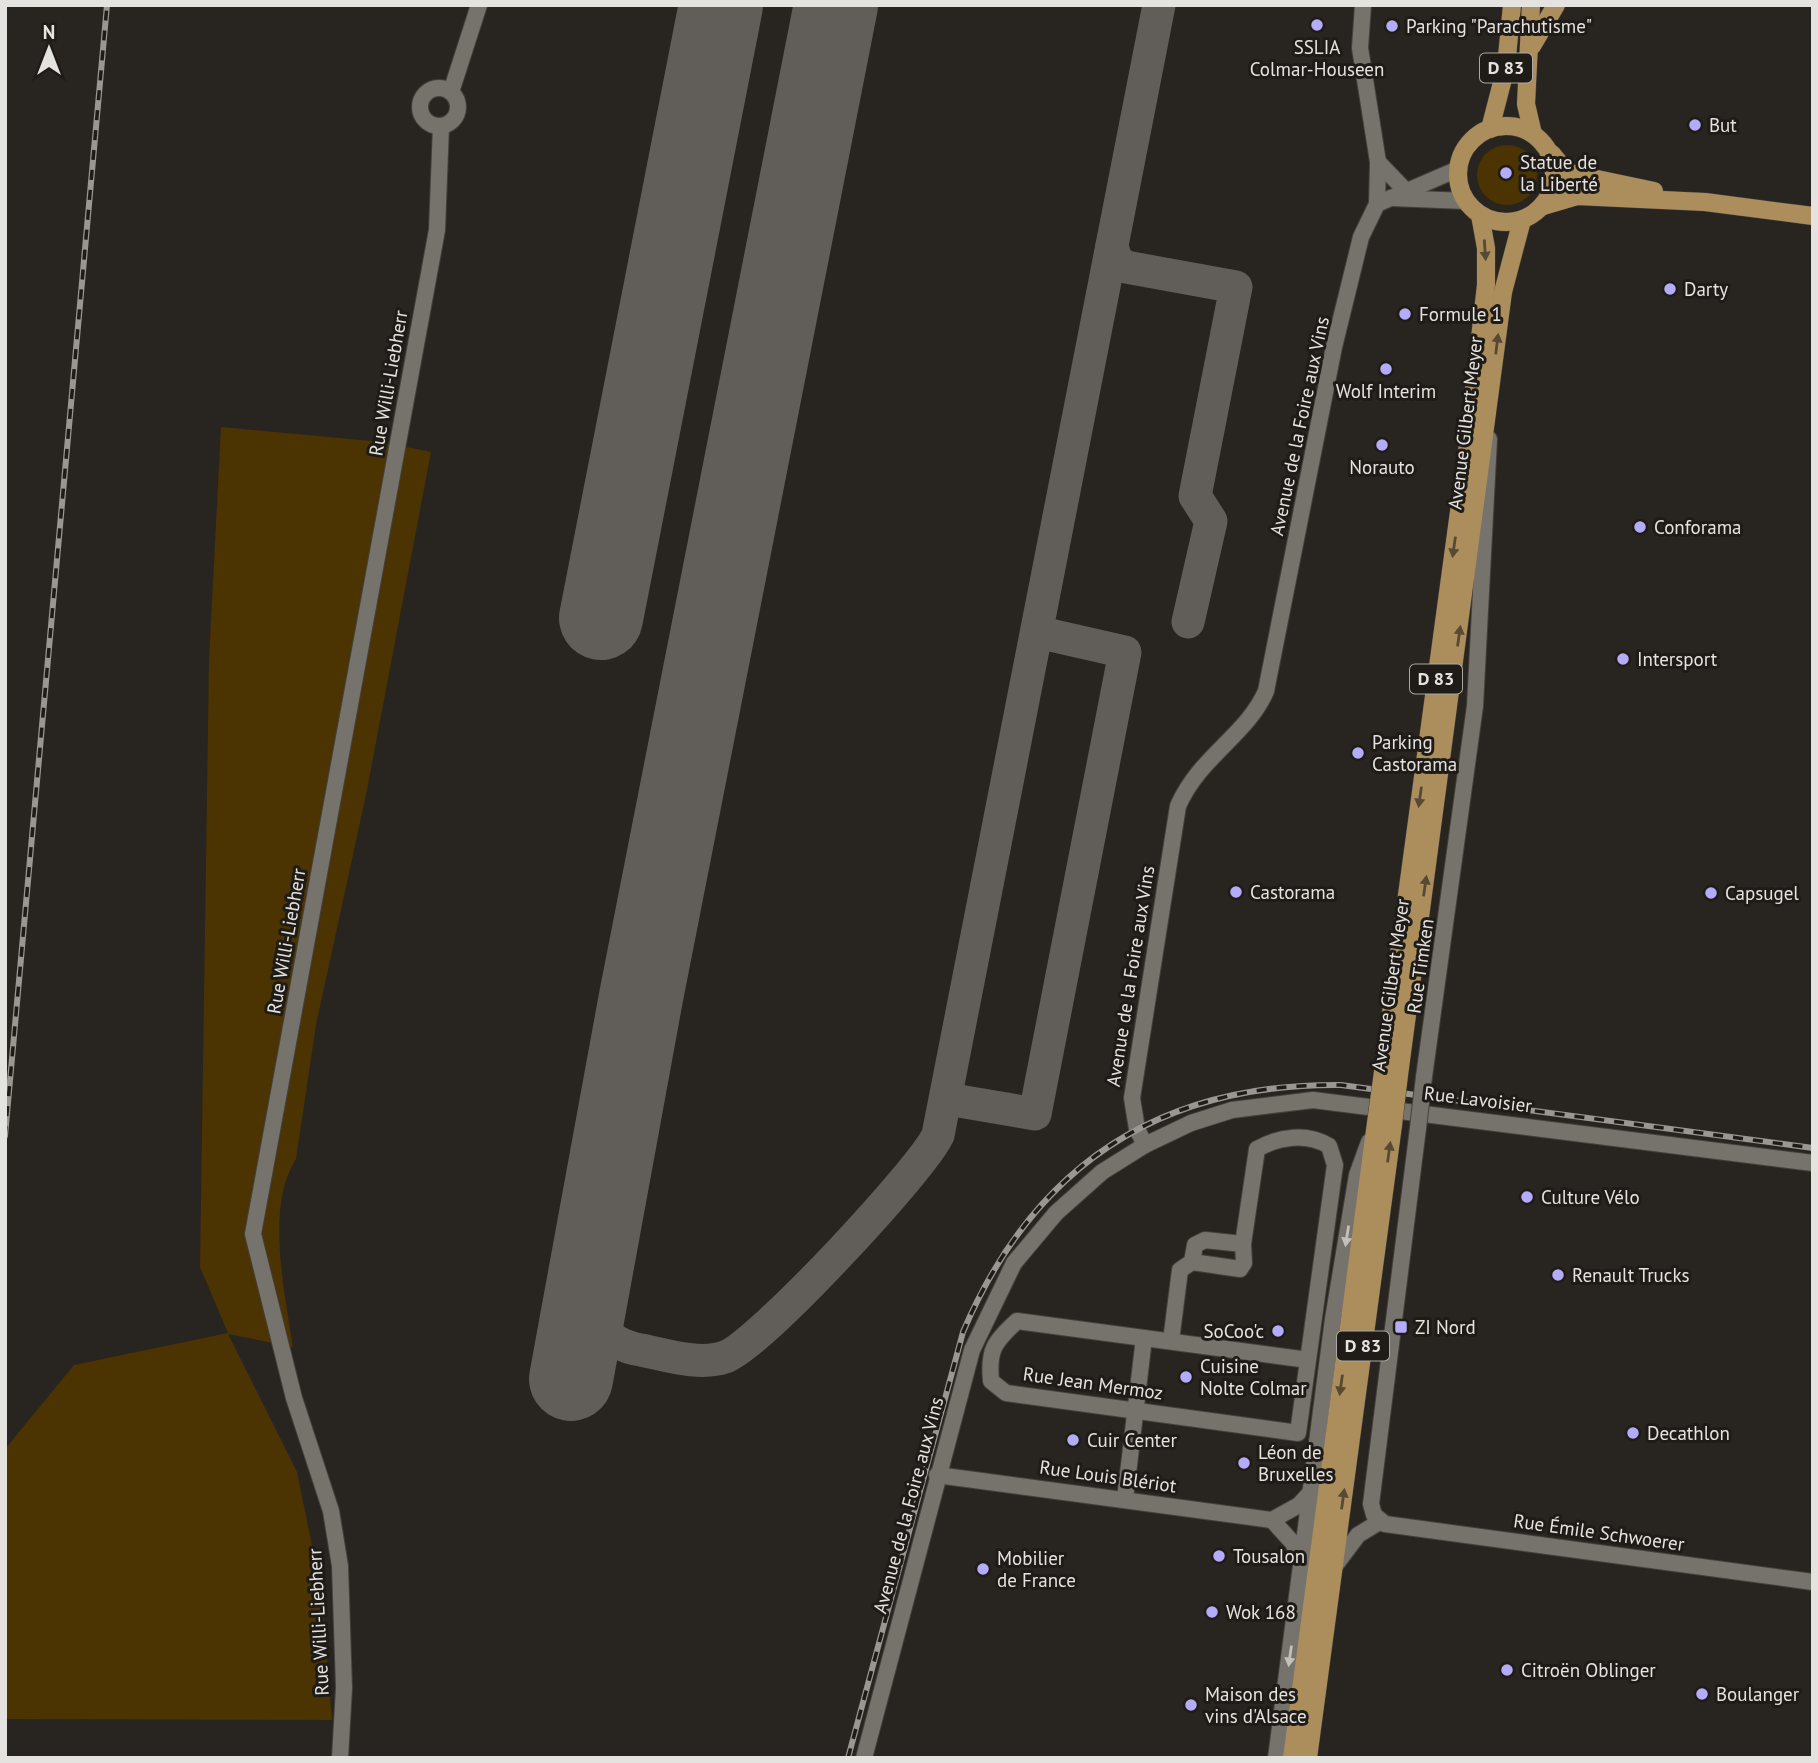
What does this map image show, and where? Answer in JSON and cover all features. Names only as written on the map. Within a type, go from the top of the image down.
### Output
[{"type":"main road","name":"D 83","points":[[1490,129],[1506,67],[1512,5]]},
{"type":"main road","name":"D 83","points":[[1531,5],[1526,104],[1540,141]]},
{"type":"main road","points":[[1528,55],[1542,24],[1556,5]]},
{"type":"main road","points":[[1705,202],[1577,196],[1543,206],[1522,220],[1508,223],[1480,215],[1465,201],[1458,169],[1468,144],[1490,129],[1505,126],[1540,141],[1566,171],[1578,175],[1705,202],[1813,216]]},
{"type":"main road","points":[[1540,141],[1553,161],[1554,177],[1551,192],[1543,206]]},
{"type":"main road","name":"Avenue Gilbert Meyer","points":[[1391,1073],[1486,285],[1486,248],[1480,215]]},
{"type":"main road","name":"Avenue Gilbert Meyer","points":[[1292,1758],[1489,412],[1503,292],[1522,220]]},
{"type":"main road","name":"Avenue Gilbert Meyer","points":[[1308,1758],[1334,1567],[1384,1124]]},
{"type":"street","name":"Rue Willi-Liebherr","points":[[340,1758],[344,1688],[340,1566],[331,1511],[294,1398],[253,1234],[437,230],[441,126],[453,121],[458,109],[451,92],[468,47],[479,5]]},
{"type":"street","name":"Avenue de la Foire aux Vins","points":[[864,1758],[971,1350],[1014,1263],[1055,1213],[1102,1172],[1144,1145],[1137,1129],[1132,1098],[1178,806],[1198,770],[1259,707],[1266,691],[1334,346],[1362,237],[1383,201],[1360,48],[1363,5]]},
{"type":"street","points":[[441,126],[425,119],[421,102],[433,89],[451,92]]},
{"type":"street","points":[[1378,162],[1405,190]]},
{"type":"street","points":[[1383,201],[1458,169]]},
{"type":"street","points":[[1383,201],[1465,201]]},
{"type":"street","name":"Rue Timken","points":[[1381,1521],[1371,1504],[1424,1077],[1475,706],[1490,471],[1489,412]]},
{"type":"street","name":"Rue Lavoisier","points":[[1144,1145],[1191,1123],[1232,1110],[1313,1100],[1813,1163]]},
{"type":"street","name":"Avenue Gilbert Meyer","points":[[1276,1758],[1333,1319],[1357,1175],[1384,1124]]},
{"type":"street","points":[[1171,1341],[1180,1270],[1192,1262],[1240,1269],[1244,1263],[1243,1244],[1257,1149],[1273,1140],[1315,1137],[1329,1146],[1335,1165],[1308,1360],[1324,1391]]},
{"type":"street","points":[[1192,1262],[1195,1245],[1205,1240],[1243,1244]]},
{"type":"street","points":[[1308,1360],[1320,1345],[1333,1319]]},
{"type":"street","name":"Rue Jean Mermoz","points":[[1144,1339],[1017,1321],[999,1337],[989,1357],[991,1381],[1006,1393],[1298,1433],[1308,1360]]},
{"type":"street","points":[[1125,1499],[1144,1339],[1308,1360]]},
{"type":"street","name":"Rue Louis Blériot","points":[[937,1475],[1272,1520]]},
{"type":"street","points":[[1302,1562],[1293,1543],[1272,1520],[1299,1505],[1311,1492]]},
{"type":"street","points":[[1334,1567],[1358,1535],[1381,1521]]},
{"type":"street","name":"Rue Émile Schwoerer","points":[[1381,1521],[1813,1582]]},
{"type":"shaded area","points":[[1507,145],[1524,150],[1532,158],[1537,175],[1532,192],[1524,200],[1507,205],[1490,200],[1482,192],[1477,175],[1482,158],[1490,150]]},
{"type":"shaded area","points":[[221,427],[382,442],[431,452],[366,795],[316,1025],[296,1159],[281,1201],[279,1225],[282,1277],[293,1347],[228,1334],[297,1472],[322,1594],[332,1720],[5,1719],[5,1449],[74,1365],[228,1333],[200,1267],[209,659]]},
{"type":"taxiway","points":[[588,1282],[595,1317],[608,1335],[617,1342],[683,1359],[725,1357],[770,1323],[838,1255],[903,1183],[938,1135],[1159,5]]},
{"type":"taxiway","points":[[1112,246],[1116,260],[1126,267],[1236,287],[1195,496],[1211,521],[1188,622]]},
{"type":"taxiway","points":[[947,1099],[1035,1114],[1125,652],[1037,632]]},
{"type":"runway","points":[[601,618],[721,5]]},
{"type":"runway","points":[[571,1379],[641,997],[836,5]]},
{"type":"railway","points":[[5,1136],[107,5]]},
{"type":"railway","points":[[848,1758],[963,1332],[992,1273],[1027,1223],[1066,1180],[1111,1145],[1161,1118],[1216,1099],[1276,1088],[1341,1085],[1813,1148]]},
{"type":"place","name":"SSLIA Colmar-Houseen","points":[[1317,25]]},
{"type":"place","name":"Parking \"Parachutisme\"","points":[[1392,26]]},
{"type":"place","name":"But","points":[[1695,125]]},
{"type":"place","name":"Statue de la Liberté","points":[[1506,173]]},
{"type":"place","name":"Darty","points":[[1670,289]]},
{"type":"place","name":"Formule 1","points":[[1405,314]]},
{"type":"place","name":"Wolf Interim","points":[[1386,369]]},
{"type":"place","name":"Norauto","points":[[1382,445]]},
{"type":"place","name":"Conforama","points":[[1640,527]]},
{"type":"place","name":"Intersport","points":[[1623,659]]},
{"type":"place","name":"Parking Castorama","points":[[1358,753]]},
{"type":"place","name":"Castorama","points":[[1236,892]]},
{"type":"place","name":"Capsugel","points":[[1711,893]]},
{"type":"place","name":"Culture Vélo","points":[[1527,1197]]},
{"type":"place","name":"Renault Trucks","points":[[1558,1275]]},
{"type":"place","name":"ZI Nord","points":[[1401,1327]]},
{"type":"place","name":"SoCoo'c","points":[[1278,1331]]},
{"type":"place","name":"Cuisine Nolte Colmar","points":[[1186,1377]]},
{"type":"place","name":"Decathlon","points":[[1633,1433]]},
{"type":"place","name":"Cuir Center","points":[[1073,1440]]},
{"type":"place","name":"Léon de Bruxelles","points":[[1244,1463]]},
{"type":"place","name":"Tousalon","points":[[1219,1556]]},
{"type":"place","name":"Mobilier de France","points":[[983,1569]]},
{"type":"place","name":"Wok 168","points":[[1212,1612]]},
{"type":"place","name":"Citroën Oblinger","points":[[1507,1670]]},
{"type":"place","name":"Boulanger","points":[[1702,1694]]},
{"type":"place","name":"Maison des vins d'Alsace","points":[[1191,1705]]}]
